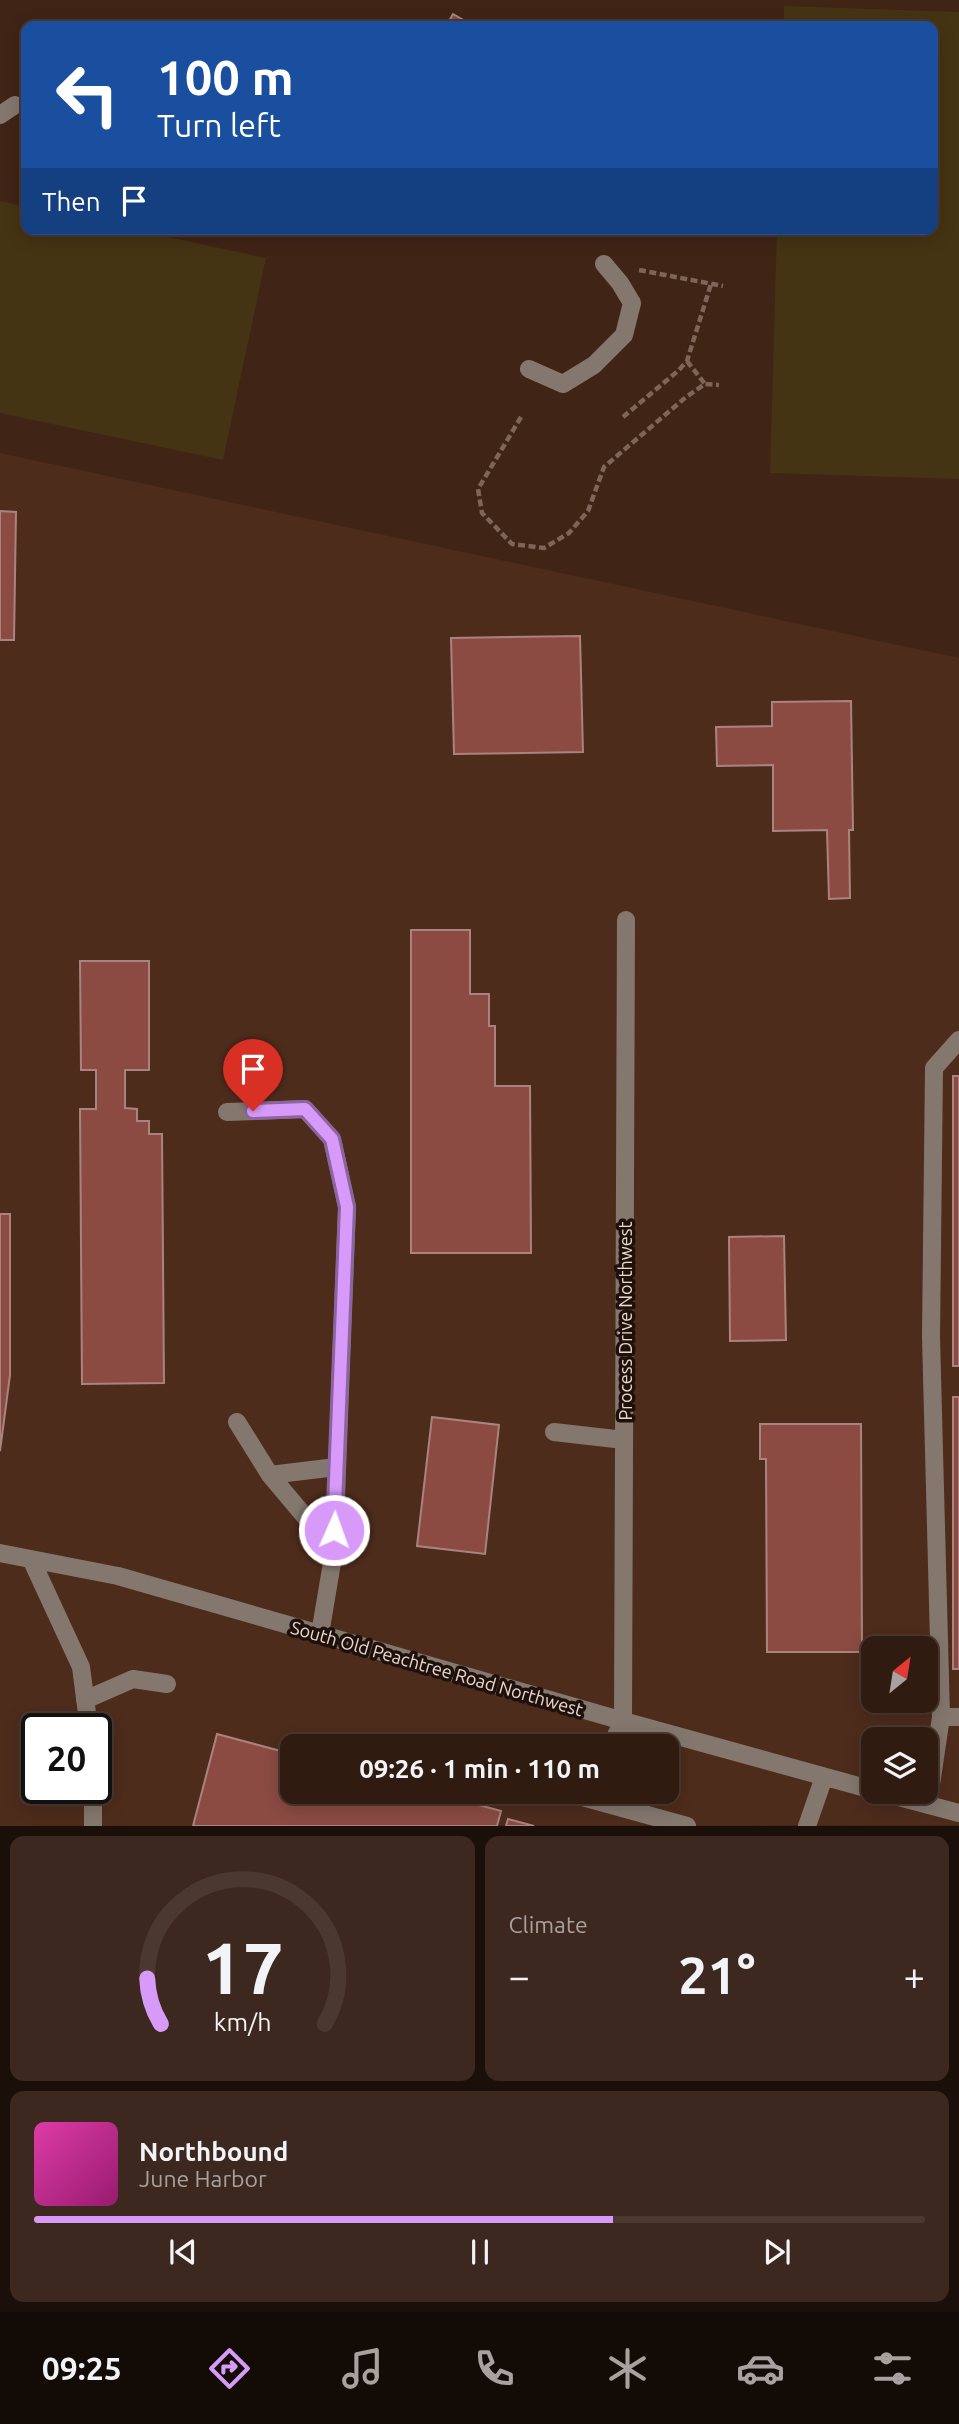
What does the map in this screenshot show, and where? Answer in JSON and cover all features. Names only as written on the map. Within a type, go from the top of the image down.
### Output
[{"type":"street","points":[[529,369],[563,384],[594,365],[624,335],[632,303],[604,264]]},
{"type":"street","name":"Process Drive Northwest","points":[[623,1721],[626,920]]},
{"type":"street","points":[[928,1805],[950,1717],[931,1337],[934,1068],[959,1040]]},
{"type":"street","points":[[227,1112],[305,1109],[332,1139],[347,1207],[334,1551],[320,1634]]},
{"type":"street","points":[[237,1422],[270,1475],[334,1551]]},
{"type":"street","points":[[554,1433],[624,1440]]},
{"type":"street","points":[[270,1475],[336,1466]]},
{"type":"street","name":"South Old Peachtree Road Northwest","points":[[0,1553],[118,1576],[861,1787]]},
{"type":"street","points":[[31,1559],[81,1667],[87,1713]]},
{"type":"street","points":[[85,1700],[132,1679],[167,1684]]},
{"type":"street","points":[[617,1734],[623,1721]]},
{"type":"street","points":[[807,1825],[824,1777]]},
{"type":"street","points":[[93,1804],[93,1825]]},
{"type":"street","points":[[617,1804],[687,1825]]},
{"type":"street","points":[[924,1804],[959,1813]]},
{"type":"path","points":[[638,270],[723,286]]},
{"type":"path","points":[[623,416],[687,361],[711,284]]},
{"type":"path","points":[[687,361],[705,384]]},
{"type":"path","points":[[521,417],[478,489],[482,513],[512,544],[544,548],[569,533],[589,511],[604,467],[686,397],[705,384],[719,385]]},
{"type":"shaded area","points":[[784,6],[959,12],[959,479],[770,473],[777,235],[938,235],[938,21],[784,21]]},
{"type":"shaded area","points":[[0,201],[21,206],[21,235],[158,235],[266,258],[223,460],[0,413]]},
{"type":"shaded area","points":[[0,453],[959,658],[959,1825],[0,1826]]},
{"type":"building","points":[[453,14],[465,21],[449,21]]},
{"type":"building","points":[[0,511],[16,512],[14,640],[0,640]]},
{"type":"building","points":[[580,636],[583,752],[454,754],[451,638]]},
{"type":"building","points":[[851,701],[853,830],[849,830],[850,898],[829,899],[827,830],[773,831],[773,765],[717,766],[716,727],[772,726],[772,702]]},
{"type":"building","points":[[411,930],[470,930],[470,994],[489,994],[489,1026],[495,1026],[495,1086],[530,1086],[531,1253],[411,1253]]},
{"type":"building","points":[[80,961],[149,961],[149,1070],[125,1070],[125,1108],[137,1109],[137,1121],[149,1121],[149,1134],[162,1134],[164,1383],[82,1384],[80,1109],[96,1109],[96,1070],[81,1070]]},
{"type":"building","points":[[953,1076],[959,1076],[959,1366],[953,1366]]},
{"type":"building","points":[[0,1214],[10,1214],[10,1375],[0,1451]]},
{"type":"building","points":[[784,1236],[786,1340],[730,1341],[729,1237]]},
{"type":"building","points":[[953,1397],[959,1397],[959,1669],[953,1669]]},
{"type":"building","points":[[432,1417],[499,1425],[485,1554],[417,1546]]},
{"type":"building","points":[[760,1424],[861,1424],[861,1652],[767,1652],[766,1459],[760,1459]]},
{"type":"building","points":[[217,1734],[280,1751],[280,1804],[475,1804],[501,1811],[497,1826],[193,1826]]},
{"type":"building","points":[[508,1819],[534,1826],[506,1826]]},
{"type":"route","points":[[253,1111],[305,1109],[332,1139],[347,1207],[334,1530]]}]
